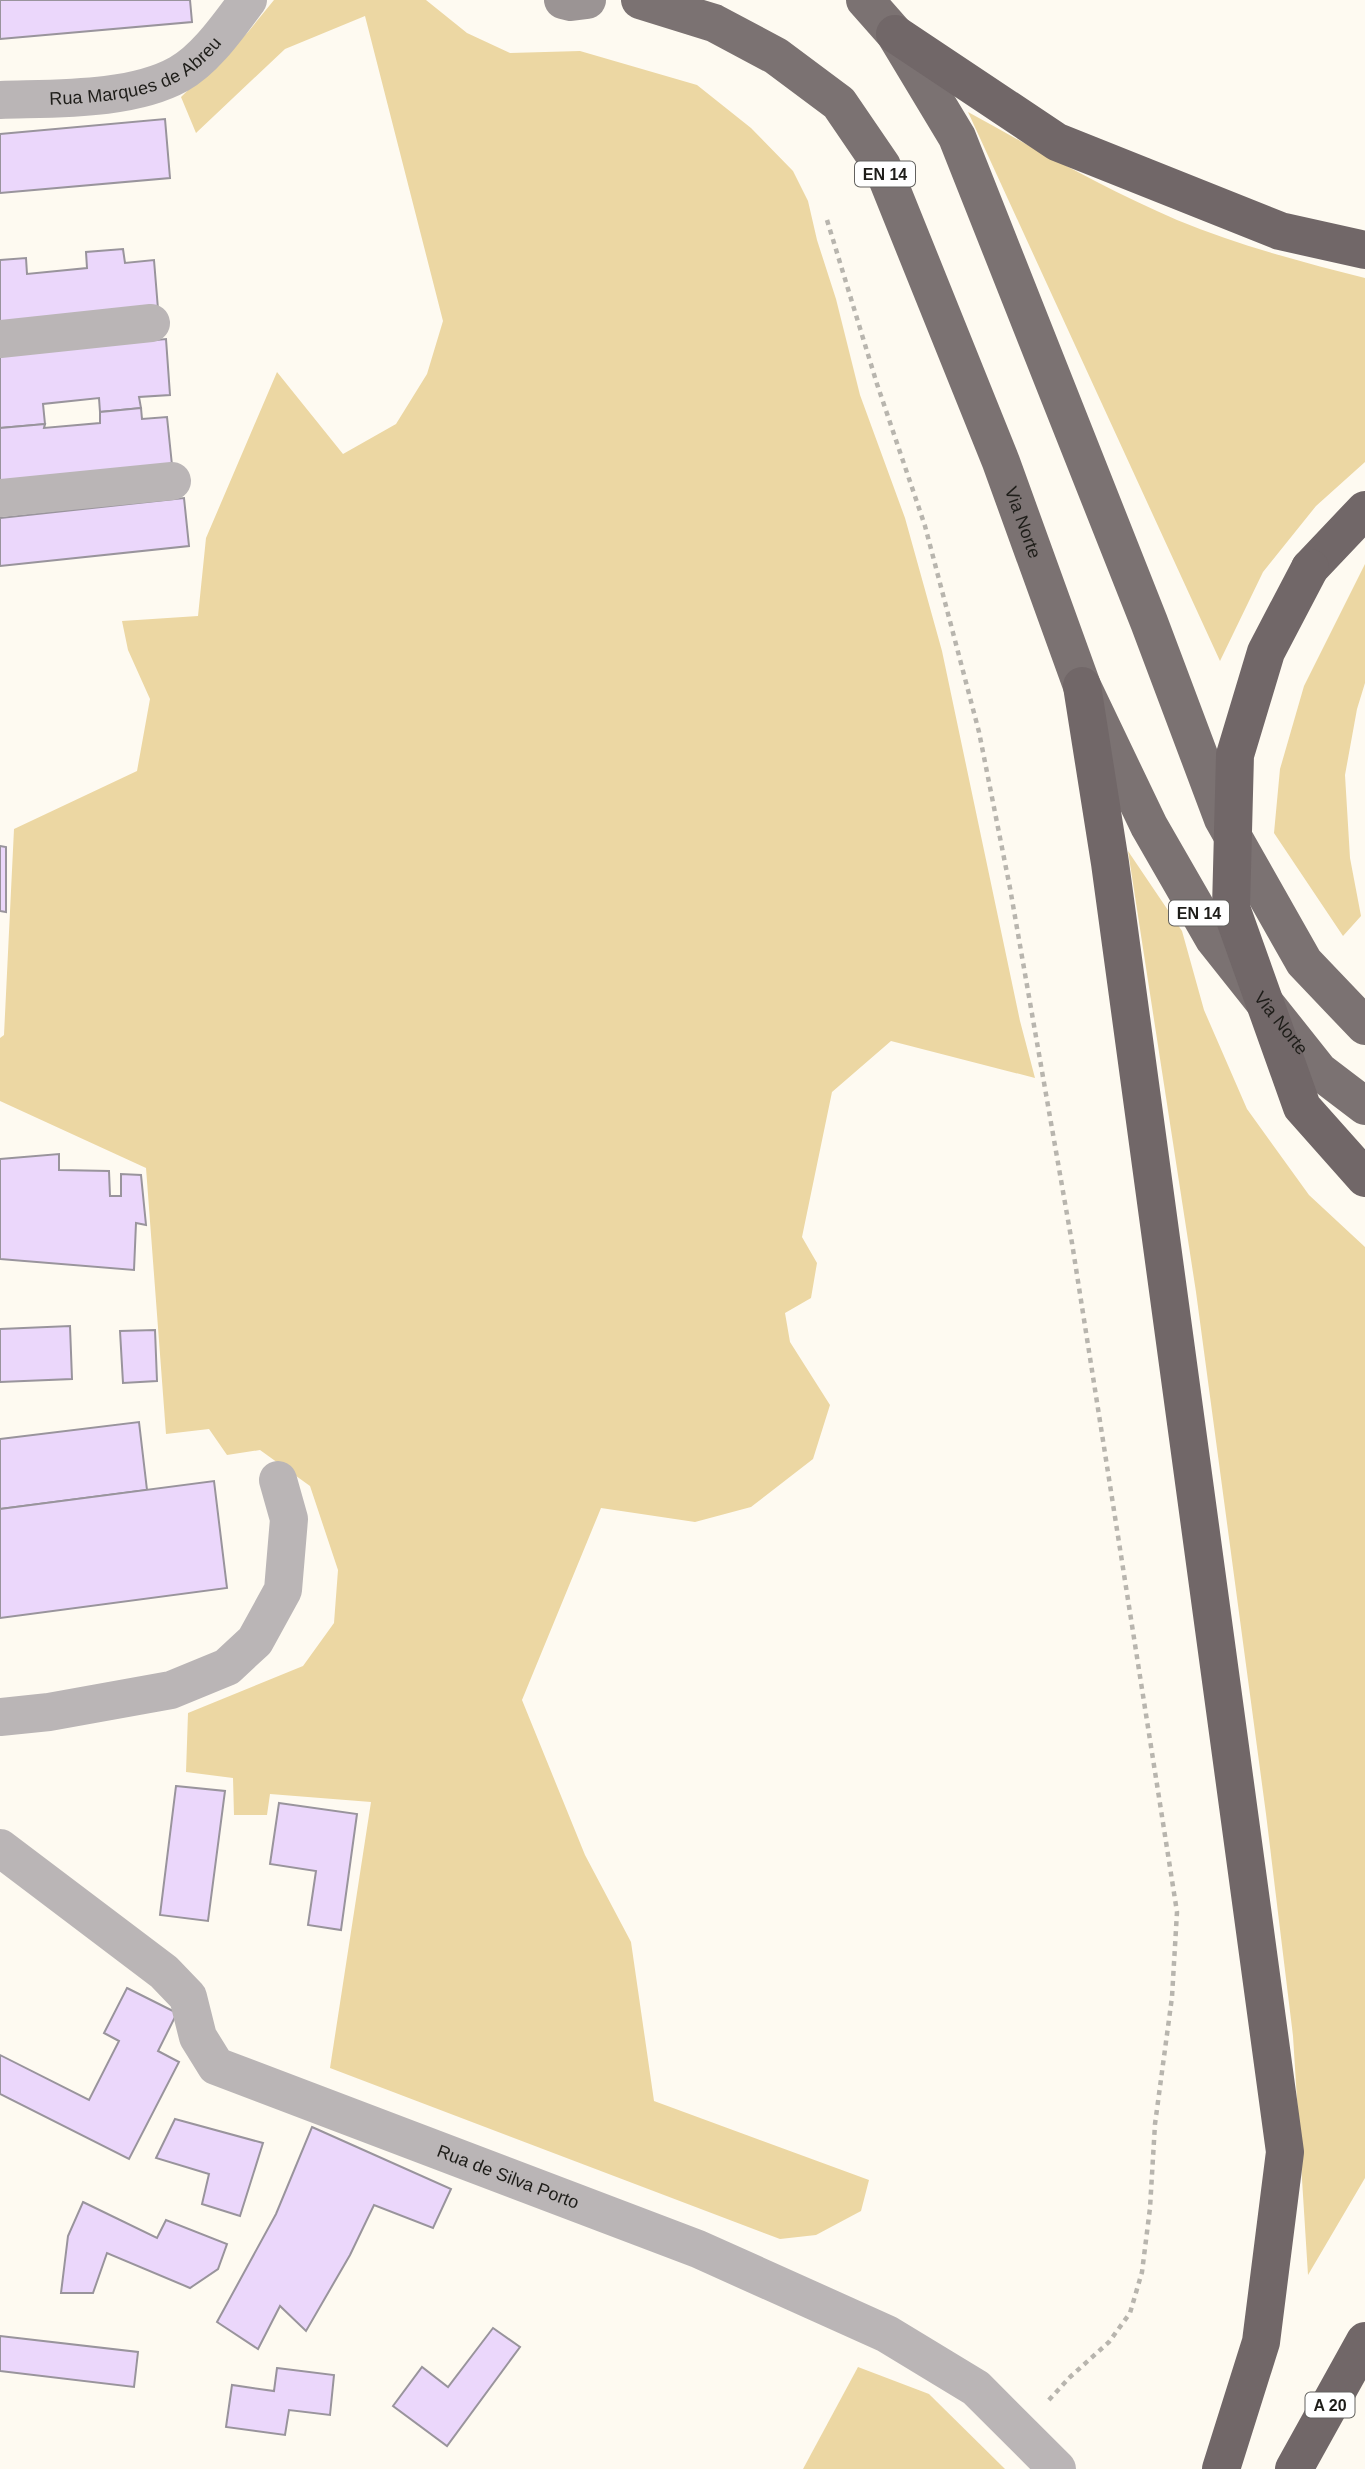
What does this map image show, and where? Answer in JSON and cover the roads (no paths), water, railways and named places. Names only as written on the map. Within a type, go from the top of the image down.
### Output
[{"type":"highway","name":"Via Norte","points":[[640,0],[714,23],[776,56],[839,103],[881,166],[1001,462],[1082,686],[1149,826],[1214,939],[1319,1071],[1365,1106]]},
{"type":"highway","points":[[865,0],[895,34],[957,137],[1149,622],[1223,819],[1304,962],[1365,1026]]},
{"type":"highway","points":[[895,34],[1057,142],[1280,231],[1365,250]]},
{"type":"highway","points":[[1365,510],[1310,568],[1266,652],[1235,755],[1231,908],[1302,1107],[1365,1178]]},
{"type":"highway","points":[[1082,686],[1110,863],[1285,2152],[1261,2342],[1221,2469]]},
{"type":"highway","name":"A 20","points":[[1294,2469],[1365,2341]]},
{"type":"main road","points":[[563,0],[587,0]]},
{"type":"street","name":"Rua Marques de Abreu","points":[[0,100],[97,96],[147,86],[180,74],[217,42],[248,0]]},
{"type":"street","points":[[0,339],[151,323]]},
{"type":"street","points":[[0,498],[172,481]]},
{"type":"street","points":[[0,1717],[49,1712],[171,1690],[227,1667],[255,1640],[283,1590],[289,1519],[278,1480]]},
{"type":"street","name":"Rua de Silva Porto","points":[[0,1848],[164,1972],[188,1997],[198,2037],[216,2066],[698,2249],[874,2329],[976,2388],[1057,2469]]}]
